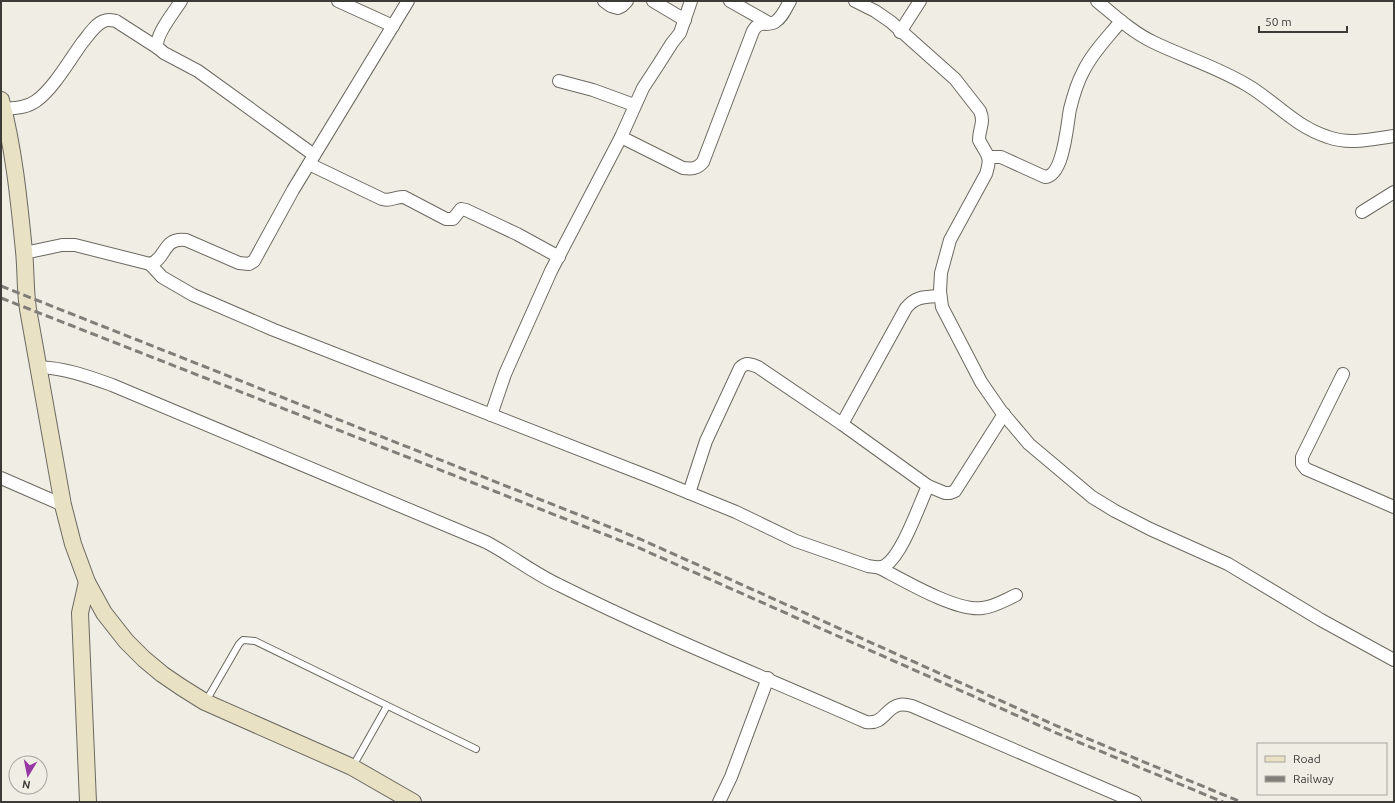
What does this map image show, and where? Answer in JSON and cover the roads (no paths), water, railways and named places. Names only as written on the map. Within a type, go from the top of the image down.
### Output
[{"type":"main road","points":[[2,104],[17,184],[24,253],[26,297],[63,506],[87,582],[104,613],[126,641],[144,659],[162,674],[205,702],[352,767],[413,802]]},
{"type":"main road","points":[[87,582],[80,613],[88,802]]},
{"type":"street","points":[[158,48],[157,41],[160,34],[181,1]]},
{"type":"street","points":[[338,1],[393,26]]},
{"type":"street","points":[[24,253],[62,245],[75,245],[150,264],[156,262],[170,243],[179,239],[186,240],[238,263],[249,264],[254,261],[311,159],[408,1]]},
{"type":"street","points":[[604,1],[618,8],[627,1]]},
{"type":"street","points":[[653,1],[685,20]]},
{"type":"street","points":[[492,415],[510,362],[551,271],[621,137],[634,105],[643,88],[669,47],[680,33],[691,1]]},
{"type":"street","points":[[730,1],[769,24]]},
{"type":"street","points":[[621,137],[683,168],[699,167],[703,162],[753,31],[759,24],[769,24],[778,20],[790,1]]},
{"type":"street","points":[[855,1],[875,11],[891,22],[900,32],[955,79],[980,110],[983,120],[979,140],[989,157],[986,174],[950,240],[941,273],[940,296],[942,307],[981,382],[1004,414],[1029,444],[1092,498],[1150,529],[1228,564],[1321,620],[1394,660]]},
{"type":"street","points":[[900,32],[920,1]]},
{"type":"street","points":[[1096,1],[1134,31],[1152,42],[1235,78],[1254,89],[1296,122],[1313,131],[1329,138],[1342,141],[1359,142],[1394,136]]},
{"type":"street","points":[[2,104],[24,107],[35,102],[46,92],[89,33],[104,20],[116,21],[164,53],[198,71],[311,159],[382,199],[389,200],[397,197],[404,197],[446,219],[453,218],[461,209],[466,210],[517,234],[559,257]]},
{"type":"street","points":[[989,157],[1000,157],[1045,177],[1052,174],[1062,155],[1070,109],[1083,71],[1122,21]]},
{"type":"street","points":[[560,81],[593,90],[634,105]]},
{"type":"street","points":[[1362,212],[1394,192]]},
{"type":"street","points":[[150,264],[162,277],[193,295],[274,330],[689,493],[736,512],[796,541],[868,566],[880,568],[927,592],[959,605],[972,609],[982,608],[992,606],[1016,595]]},
{"type":"street","points":[[842,424],[906,308],[912,301],[920,298],[940,296]]},
{"type":"street","points":[[689,493],[706,440],[740,368],[747,364],[758,367],[842,424],[928,486],[950,494],[955,491],[1004,414]]},
{"type":"street","points":[[38,367],[55,368],[76,372],[112,385],[486,542],[564,588],[640,624],[768,678],[866,722],[877,722],[898,705],[912,706],[1135,802]]},
{"type":"street","points":[[1343,374],[1302,457],[1302,464],[1306,469],[1394,507]]},
{"type":"street","points":[[1,478],[63,506]]},
{"type":"street","points":[[880,568],[885,566],[891,560],[899,549],[928,486]]},
{"type":"street","points":[[719,802],[731,777],[768,678]]},
{"type":"lane","points":[[205,702],[239,644],[243,640],[255,641],[476,749]]},
{"type":"lane","points":[[352,767],[387,706]]},
{"type":"railway","points":[[1,286],[640,539],[1057,726],[1241,802]]},
{"type":"railway","points":[[1,298],[637,547],[1054,732],[1223,802]]}]
